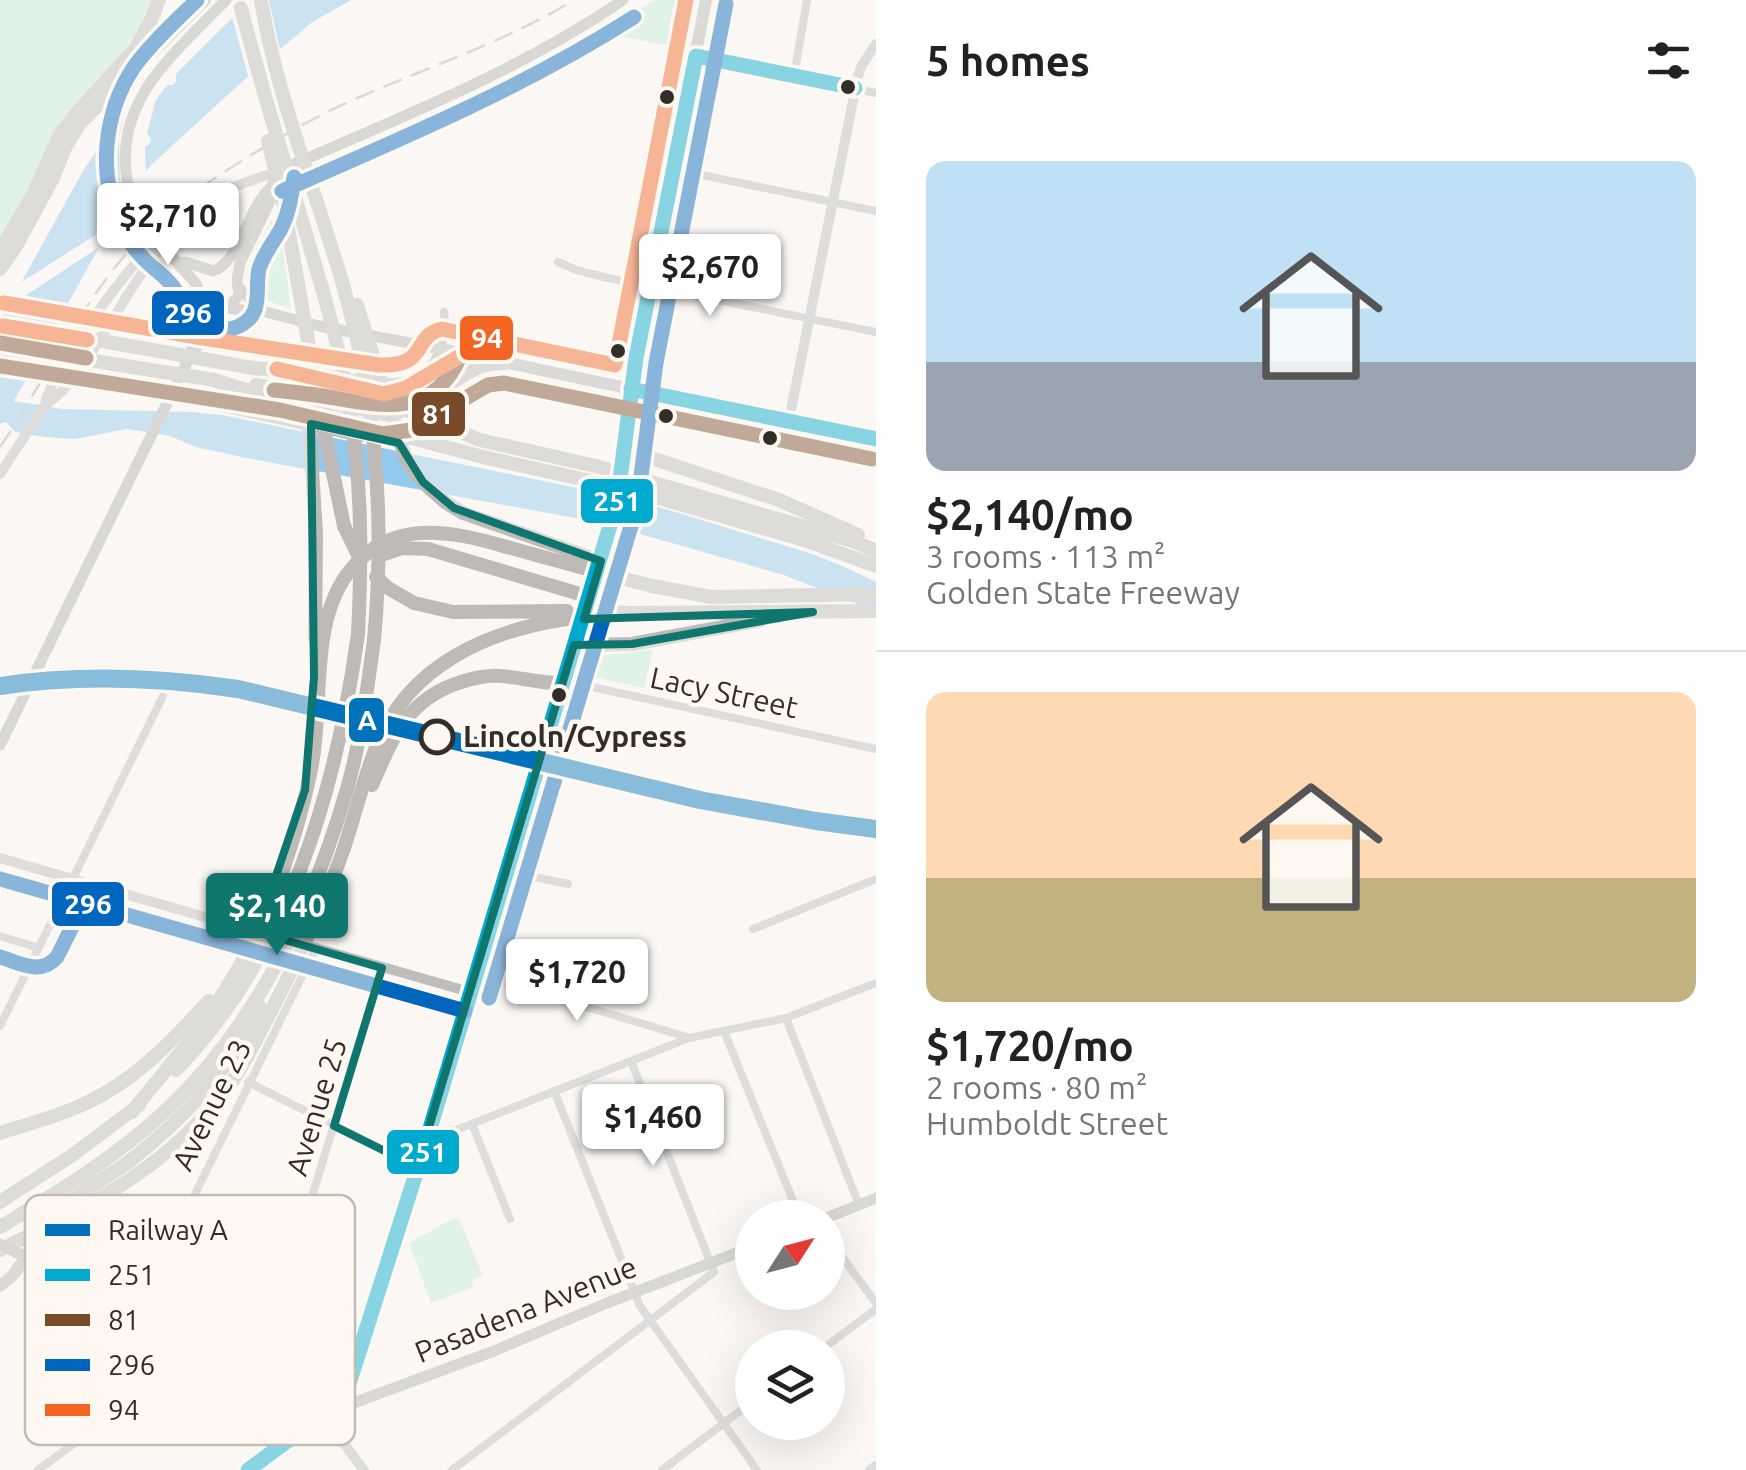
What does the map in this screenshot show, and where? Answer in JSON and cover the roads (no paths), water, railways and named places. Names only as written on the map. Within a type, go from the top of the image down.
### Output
[{"type":"highway","points":[[0,251],[60,136],[136,48],[159,0]]},
{"type":"highway","points":[[0,269],[15,248],[80,123],[204,0]]},
{"type":"highway","points":[[80,1195],[130,1161],[182,1115],[228,1061],[251,1026],[318,872],[347,788],[374,640],[380,543],[370,403],[358,340],[275,62],[261,0]]},
{"type":"highway","points":[[240,4],[245,56],[285,211],[337,500],[354,549],[370,572],[388,588],[414,602],[453,612],[876,612]]},
{"type":"highway","points":[[0,1202],[132,1112],[217,1024],[281,915],[324,798],[348,703],[358,634],[362,548],[349,400],[329,312],[240,4]]},
{"type":"highway","points":[[325,227],[364,326],[401,447],[423,482],[463,513],[610,570]]},
{"type":"highway","points":[[298,292],[316,534],[314,677],[305,790]]},
{"type":"highway","points":[[0,323],[376,385],[394,386],[420,378],[438,361],[442,349]]},
{"type":"highway","points":[[0,346],[284,390],[382,414],[394,414],[416,405],[482,366],[505,362]]},
{"type":"highway","points":[[247,366],[358,391],[480,440],[596,466],[876,548]]},
{"type":"highway","points":[[215,380],[483,457],[635,491],[804,540],[876,566]]},
{"type":"highway","points":[[168,401],[483,457]]},
{"type":"highway","points":[[624,455],[779,500],[857,534],[876,548]]},
{"type":"highway","points":[[132,1112],[213,1008],[285,865],[312,761],[327,612],[342,581],[358,562],[388,542],[417,533],[439,532],[610,570],[712,598],[876,594]]},
{"type":"highway","points":[[324,639],[349,579],[374,558],[402,548],[428,549],[590,597]]},
{"type":"highway","points":[[574,645],[632,644],[751,620],[815,612]]},
{"type":"highway","points":[[343,850],[379,741],[416,686],[471,646],[567,615]]},
{"type":"highway","points":[[108,1195],[181,1141],[230,1086],[318,913],[396,731],[412,710],[450,686],[481,676],[562,682]]},
{"type":"highway","points":[[0,1133],[80,1106],[138,1072],[209,1000],[250,937]]},
{"type":"highway","points":[[53,1195],[126,1144],[186,1091],[230,1038],[275,968]]},
{"type":"highway","points":[[0,1228],[25,1212]]},
{"type":"highway","points":[[0,1247],[25,1235]]},
{"type":"main road","points":[[226,0],[152,76],[131,120],[126,161],[137,214],[150,236],[178,263],[210,308],[262,311],[319,326],[876,439]]},
{"type":"main road","points":[[0,745],[191,354],[203,278],[234,254],[271,178],[492,76],[557,42],[623,0]]},
{"type":"main road","points":[[355,1365],[608,538],[620,486],[631,389],[649,287],[706,0]]},
{"type":"main road","points":[[191,354],[200,346],[210,323],[237,300],[240,262],[272,197],[271,178]]},
{"type":"main road","points":[[178,263],[230,272],[262,311]]},
{"type":"main road","points":[[845,1211],[876,1198]]},
{"type":"main road","points":[[0,1247],[25,1251]]},
{"type":"main road","points":[[0,1286],[12,1276],[25,1253]]},
{"type":"main road","name":"Pasadena Avenue","points":[[355,1403],[735,1254]]},
{"type":"main road","points":[[248,1470],[282,1445]]},
{"type":"street","points":[[794,76],[807,0]]},
{"type":"street","points":[[789,420],[855,88],[862,65],[876,44]]},
{"type":"street","points":[[696,56],[876,93]]},
{"type":"street","points":[[673,170],[876,211]]},
{"type":"street","points":[[0,474],[101,308],[173,222],[222,191],[248,180],[271,178]]},
{"type":"street","points":[[45,405],[59,396],[76,374],[169,237],[206,207],[271,178]]},
{"type":"street","points":[[558,262],[649,287],[876,332]]},
{"type":"street","points":[[442,349],[444,312]]},
{"type":"street","name":"Lacy Street","points":[[562,682],[876,748]]},
{"type":"street","points":[[0,1026],[163,696]]},
{"type":"street","points":[[0,858],[74,878],[250,937],[316,948],[470,992]]},
{"type":"street","points":[[506,871],[568,884]]},
{"type":"street","points":[[754,929],[876,880]]},
{"type":"street","points":[[0,936],[38,948]]},
{"type":"street","name":"Avenue 23","points":[[193,1195],[316,948]]},
{"type":"street","name":"Avenue 25","points":[[313,1195],[382,968]]},
{"type":"street","points":[[476,974],[690,1038]]},
{"type":"street","points":[[426,1142],[690,1038],[786,1018],[876,983]]},
{"type":"street","points":[[786,1018],[859,1205]]},
{"type":"street","points":[[724,1030],[793,1200]]},
{"type":"street","points":[[452,1470],[714,1270],[631,1060]]},
{"type":"street","points":[[248,1082],[417,1168]]},
{"type":"street","points":[[554,1092],[634,1294],[757,1470]]},
{"type":"street","points":[[472,1124],[510,1219]]},
{"type":"street","points":[[845,1262],[876,1306],[845,1331]]},
{"type":"street","points":[[662,1470],[735,1415]]},
{"type":"street","points":[[38,1470],[71,1445]]},
{"type":"street","points":[[345,1445],[364,1470]]},
{"type":"water","points":[[252,0],[351,0],[311,23],[152,164],[132,188],[14,401],[62,409],[222,415],[636,500],[840,565],[876,582],[876,611],[784,575],[598,522],[251,459],[196,447],[170,436],[127,429],[75,439],[45,437],[15,432],[6,422],[0,424],[0,321],[83,171],[121,120]]},
{"type":"railway","points":[[0,447],[104,282],[146,232],[174,208],[313,119],[490,43],[574,0]]},
{"type":"rail line","name":"A","points":[[0,686],[119,679],[238,689],[700,800],[876,829]]},
{"type":"place","name":"Lincoln/Cypress","points":[[437,737]]}]
